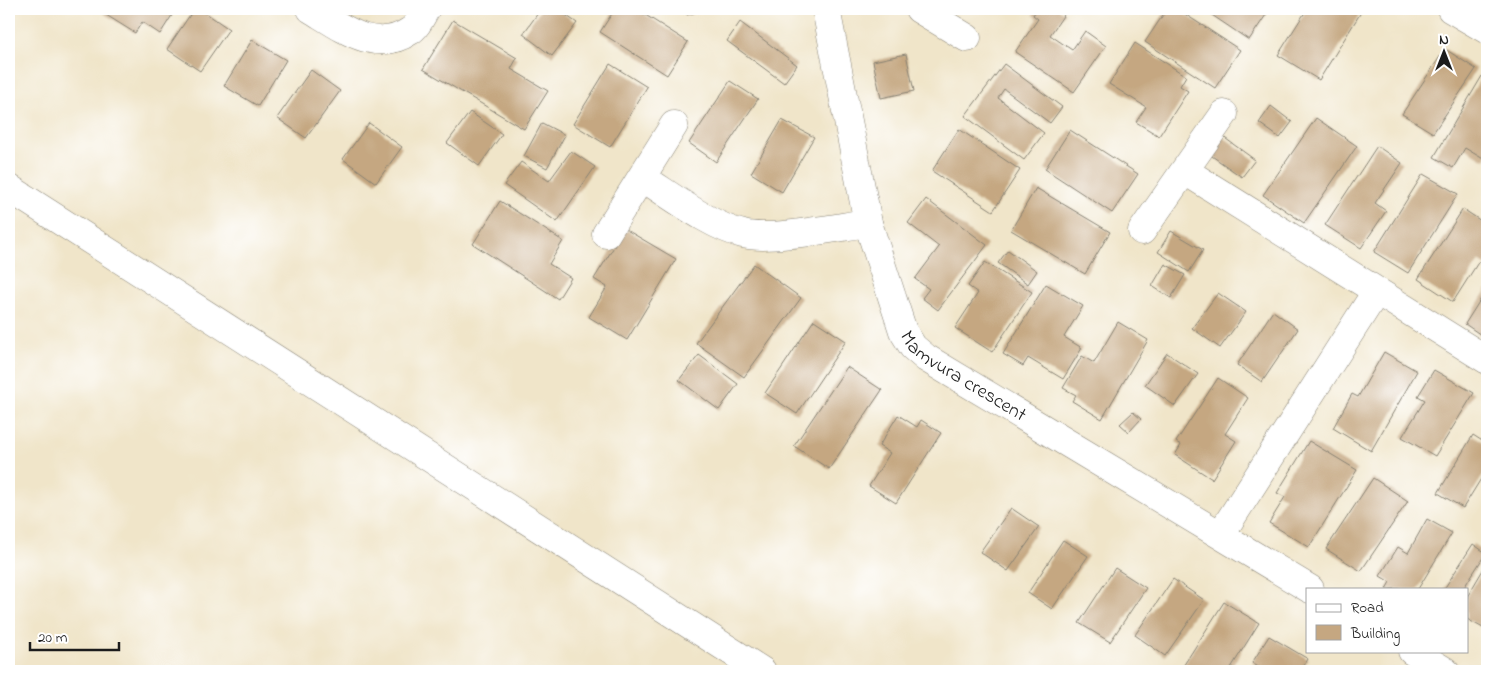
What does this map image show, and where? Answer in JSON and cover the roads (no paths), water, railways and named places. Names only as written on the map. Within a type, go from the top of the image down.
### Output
[{"type":"street","points":[[311,9],[355,36],[385,42],[412,31],[426,9]]},
{"type":"street","name":"Mamvura crescent","points":[[826,9],[868,223],[903,331],[913,347],[926,358],[1308,588]]},
{"type":"street","points":[[919,9],[967,38]]},
{"type":"street","points":[[1451,9],[1487,30]]},
{"type":"street","points":[[1142,231],[1224,114]]},
{"type":"street","points":[[606,234],[643,178],[674,125]]},
{"type":"street","points":[[1185,171],[1487,360]]},
{"type":"street","points":[[643,178],[718,224],[743,234],[767,236],[868,223]]},
{"type":"street","points":[[9,188],[762,671]]},
{"type":"street","points":[[1221,534],[1376,292]]},
{"type":"street","points":[[1414,652],[1445,671]]}]
